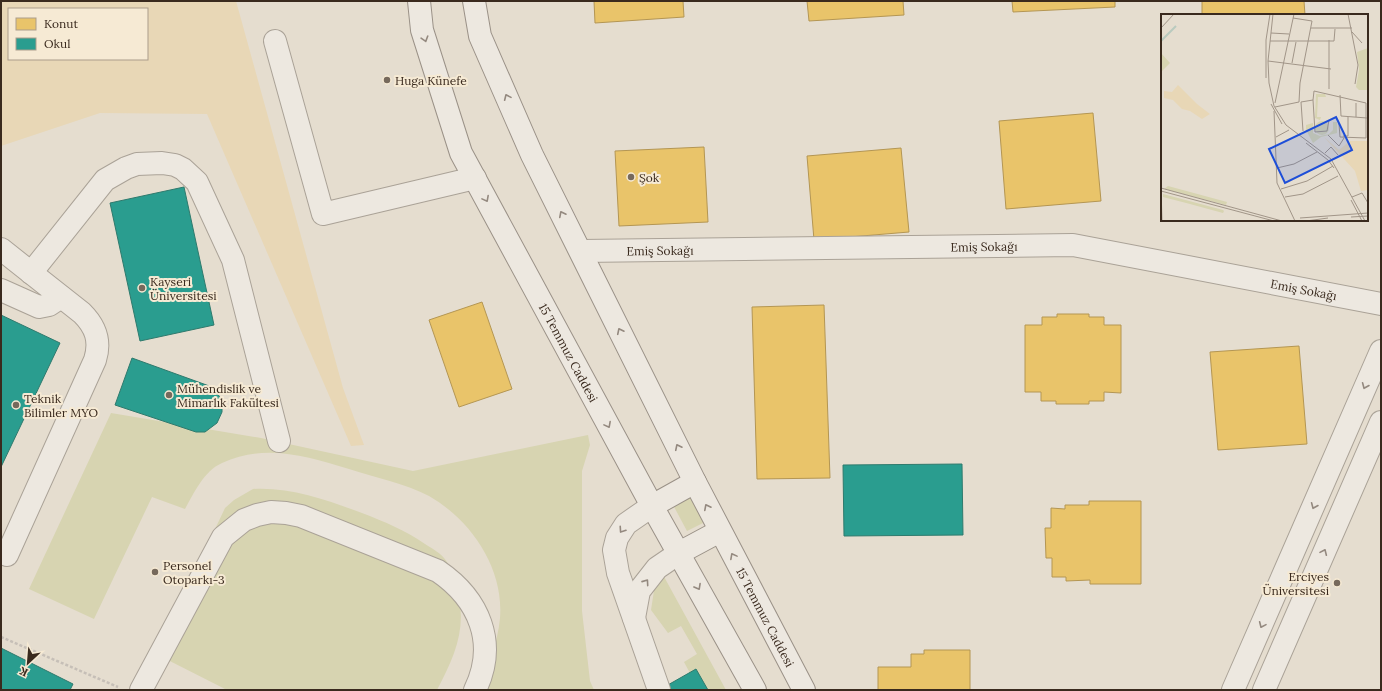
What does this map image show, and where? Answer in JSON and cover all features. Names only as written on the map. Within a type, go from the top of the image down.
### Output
[{"type":"street","name":"15 Temmuz Caddesi","points":[[419,1],[422,30],[459,146],[652,506],[755,690]]},
{"type":"street","name":"15 Temmuz Caddesi","points":[[474,1],[480,36],[532,154],[695,482],[804,690]]},
{"type":"street","points":[[275,41],[323,214],[475,178]]},
{"type":"street","points":[[31,273],[105,180],[126,168],[137,164],[162,163],[175,165],[183,169],[197,182],[233,260],[279,441]]},
{"type":"street","name":"Emiş Sokağı","points":[[581,251],[1073,245],[1381,304]]},
{"type":"street","points":[[1,249],[90,322],[96,333],[98,351],[8,555]]},
{"type":"street","points":[[1,290],[38,307],[50,305],[61,297]]},
{"type":"street","points":[[1233,690],[1381,351]]},
{"type":"street","points":[[1264,690],[1381,422]]},
{"type":"street","points":[[659,690],[618,574],[614,550],[617,538],[626,524],[652,506],[695,482]]},
{"type":"street","points":[[141,690],[223,537],[244,520],[271,512],[301,516],[438,571],[453,581],[473,605],[483,631],[485,662],[482,677],[475,690]]},
{"type":"street","points":[[634,618],[639,591],[657,568],[679,553],[720,531]]},
{"type":"path","points":[[1,637],[124,690]]},
{"type":"shaded area","points":[[111,413],[261,438],[413,471],[588,435],[590,445],[582,471],[582,611],[590,681],[594,690],[477,690],[492,655],[497,637],[500,618],[500,599],[490,564],[482,547],[471,532],[444,506],[429,496],[390,481],[301,456],[270,453],[254,454],[238,457],[222,463],[210,471],[205,477],[185,509],[152,497],[94,619],[29,589]]},
{"type":"shaded area","points":[[253,489],[295,492],[349,508],[402,530],[435,550],[444,558],[452,573],[461,612],[455,651],[437,690],[227,690],[156,654],[225,508],[234,500]]},
{"type":"shaded area","points":[[691,493],[707,521],[687,531],[672,503]]},
{"type":"shaded area","points":[[662,573],[726,690],[699,690],[684,662],[697,654],[681,626],[668,633],[651,610],[655,584]]},
{"type":"sand","points":[[1,1],[236,1],[343,388],[364,445],[351,446],[207,114],[100,113],[1,146]]},
{"type":"building: Konut","points":[[594,1],[683,1],[684,17],[595,23]]},
{"type":"building: Konut","points":[[807,1],[903,1],[904,15],[809,21]]},
{"type":"building: Konut","points":[[1012,1],[1115,1],[1115,7],[1013,12]]},
{"type":"building: Konut","points":[[1202,1],[1304,1],[1305,14],[1202,14]]},
{"type":"building: Konut","points":[[1093,113],[1101,201],[1006,209],[999,121]]},
{"type":"building: Konut","points":[[704,147],[708,222],[619,226],[615,151]]},
{"type":"building: Konut","points":[[901,148],[909,232],[814,240],[807,156]]},
{"type":"building: Konut","points":[[482,302],[512,389],[459,407],[429,320]]},
{"type":"building: Konut","points":[[824,305],[830,478],[757,479],[752,307]]},
{"type":"building: Konut","points":[[1057,314],[1089,314],[1089,317],[1104,317],[1104,325],[1121,325],[1121,393],[1104,392],[1104,401],[1089,401],[1089,404],[1056,404],[1056,401],[1041,401],[1041,392],[1025,392],[1025,325],[1042,325],[1042,317],[1057,317]]},
{"type":"building: Konut","points":[[1299,346],[1307,444],[1218,450],[1210,352]]},
{"type":"building: Konut","points":[[1089,501],[1141,501],[1141,584],[1090,584],[1090,580],[1066,581],[1066,577],[1052,577],[1052,558],[1046,558],[1045,528],[1051,528],[1051,508],[1065,509],[1065,505],[1089,505]]},
{"type":"building: Konut","points":[[924,650],[970,650],[970,690],[878,690],[878,667],[911,667],[911,654],[924,654]]},
{"type":"building: Okul","points":[[184,187],[214,325],[140,341],[110,203]]},
{"type":"building: Okul","name":"Teknik Bilimler MYO","points":[[1,315],[60,343],[1,467]]},
{"type":"building: Okul","name":"Mühendislik ve Mimarlık Fakültesi","points":[[132,358],[212,387],[222,402],[222,412],[217,423],[205,432],[196,432],[115,405]]},
{"type":"building: Okul","points":[[962,464],[963,535],[844,536],[843,465]]},
{"type":"building: Okul","points":[[1,648],[73,684],[70,690],[1,690]]},
{"type":"building: Okul","points":[[696,669],[708,690],[659,690]]},
{"type":"place","name":"Huga Künefe","points":[[387,80]]},
{"type":"place","name":"Şok","points":[[631,177]]},
{"type":"place","name":"Kayseri Üniversitesi","points":[[142,288]]},
{"type":"place","name":"Mühendislik ve Mimarlık Fakültesi","points":[[169,395]]},
{"type":"place","name":"Teknik Bilimler MYO","points":[[16,405]]},
{"type":"place","name":"Personel Otoparkı-3","points":[[155,572]]},
{"type":"place","name":"Erciyes Üniversitesi","points":[[1337,583]]}]
